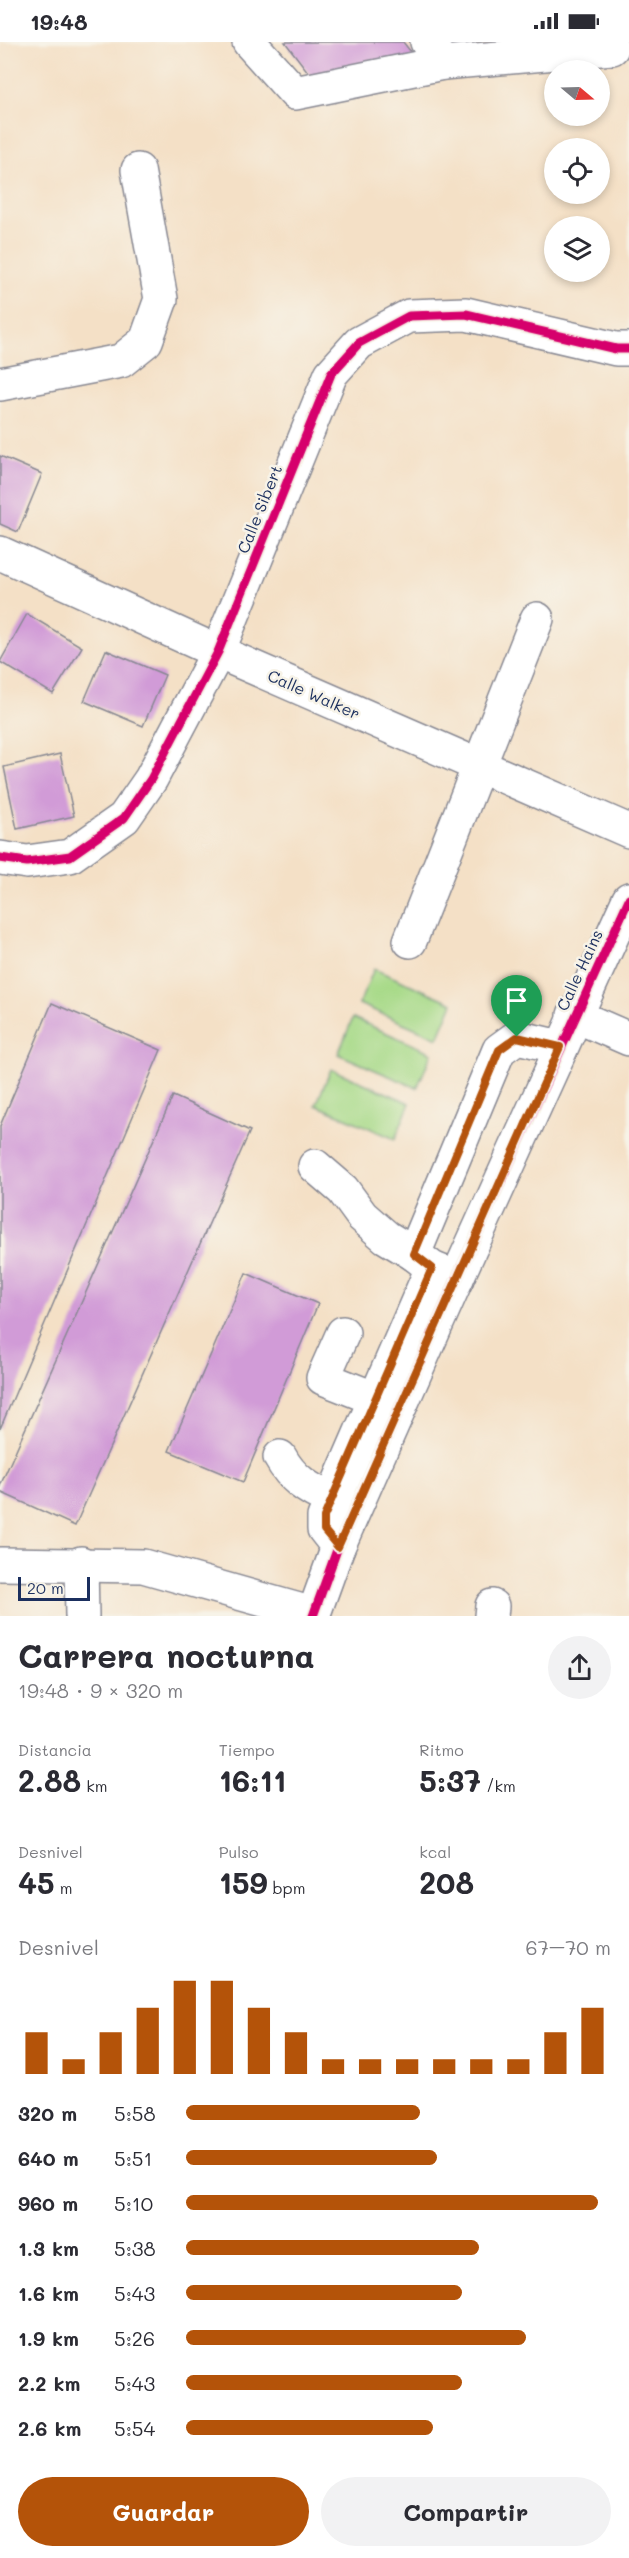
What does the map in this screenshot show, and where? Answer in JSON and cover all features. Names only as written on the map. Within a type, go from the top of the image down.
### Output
[{"type":"street","points":[[249,42],[295,93],[435,52],[617,45]]},
{"type":"street","points":[[0,384],[121,361],[146,341],[160,299],[138,170]]},
{"type":"street","name":"Calle Sibert","points":[[0,858],[27,862],[70,856],[124,818],[151,779],[218,652],[331,374],[359,343],[409,316],[466,314],[629,349]]},
{"type":"street","name":"Calle Walker","points":[[0,553],[218,652],[629,831]]},
{"type":"street","points":[[410,941],[481,766],[537,619]]},
{"type":"street","name":"Calle Hains","points":[[313,1615],[434,1267],[560,1047],[629,899]]},
{"type":"street","points":[[574,1015],[629,1039]]},
{"type":"street","points":[[338,1547],[324,1530],[324,1517],[434,1267],[499,1050],[517,1037],[560,1047]]},
{"type":"street","points":[[315,1166],[343,1190],[362,1216],[386,1237],[434,1267]]},
{"type":"street","points":[[343,1333],[323,1378],[376,1400]]},
{"type":"street","points":[[280,1457],[296,1479],[311,1491],[330,1499]]},
{"type":"street","points":[[81,1563],[82,1616]]},
{"type":"street","points":[[0,1564],[81,1563],[143,1566],[313,1615]]},
{"type":"green space","points":[[374,969],[453,1003],[438,1038],[359,1004]]},
{"type":"green space","points":[[353,1018],[432,1053],[417,1088],[338,1054]]},
{"type":"green space","points":[[331,1069],[410,1103],[395,1139],[316,1105]]},
{"type":"building","points":[[285,42],[403,42],[418,61],[318,85]]},
{"type":"building","points":[[0,456],[42,474],[18,532],[0,524]]},
{"type":"building","points":[[27,614],[82,647],[53,694],[0,662]]},
{"type":"building","points":[[106,650],[165,675],[143,726],[84,701]]},
{"type":"building","points":[[60,754],[74,816],[17,829],[4,767]]},
{"type":"building","points":[[52,1003],[161,1050],[0,1429],[0,1126]]},
{"type":"building","points":[[173,1096],[250,1131],[75,1526],[0,1492],[0,1486]]},
{"type":"building","points":[[246,1273],[318,1304],[243,1482],[169,1451]]},
{"type":"cycle path","points":[[0,858],[27,862],[70,856],[124,818],[151,779],[218,652],[331,374],[359,343],[409,316],[466,314],[616,349],[629,349]]},
{"type":"cycle path","points":[[313,1616],[338,1547],[629,899]]},
{"type":"route","points":[[517,1037],[560,1047],[338,1547],[324,1530],[324,1517],[432,1268],[414,1254],[421,1233],[499,1050],[517,1037]]}]
